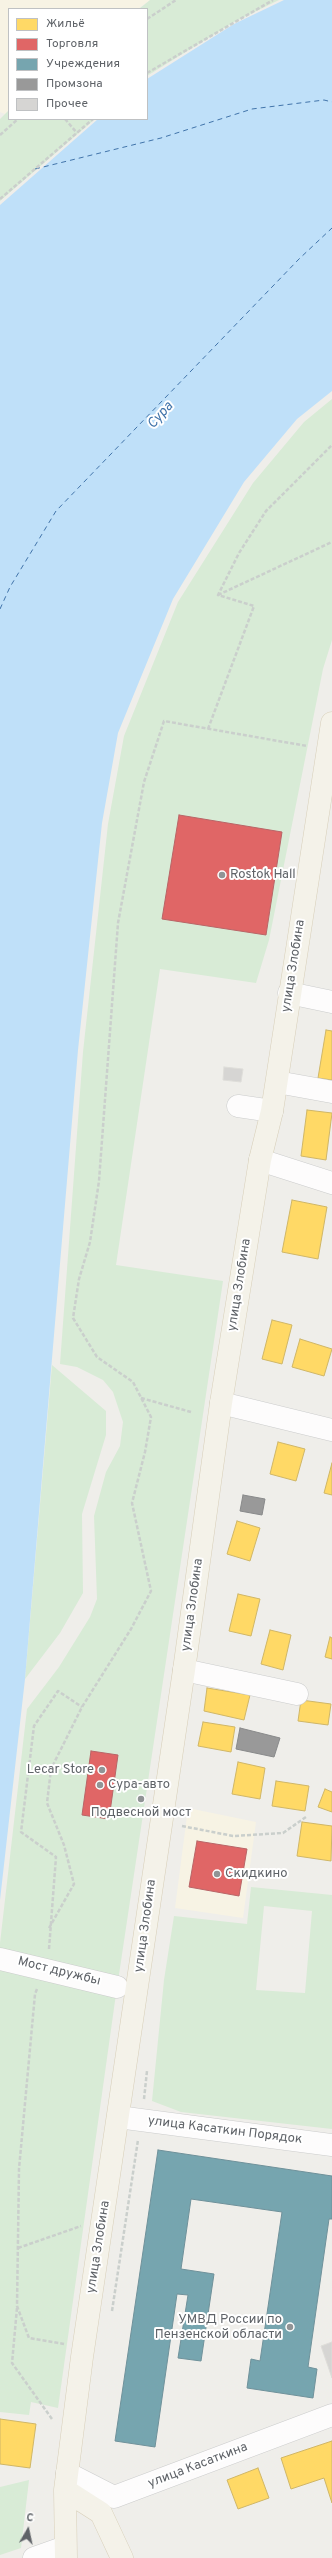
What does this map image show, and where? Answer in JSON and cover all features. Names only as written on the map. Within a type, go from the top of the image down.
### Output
[{"type":"main road","name":"улица Злобина","points":[[66,2553],[66,2481],[82,2357],[184,1670],[221,1403],[260,1160],[272,1111],[324,749],[332,723]]},
{"type":"main road","points":[[66,2481],[101,2513],[122,2558]]},
{"type":"street","points":[[289,993],[332,1002]]},
{"type":"street","points":[[276,1082],[332,1092]]},
{"type":"street","points":[[238,1106],[272,1111]]},
{"type":"street","points":[[260,1160],[332,1183]]},
{"type":"street","points":[[221,1403],[332,1430]]},
{"type":"street","points":[[184,1670],[297,1694]]},
{"type":"street","name":"Мост дружбы","points":[[0,1959],[36,1966],[117,1987]]},
{"type":"street","name":"улица Касаткин Порядок","points":[[118,2117],[332,2145]]},
{"type":"street","name":"улица Касаткина","points":[[66,2481],[114,2497],[332,2415]]},
{"type":"street","points":[[34,2558],[66,2553]]},
{"type":"path","points":[[148,18],[176,0]]},
{"type":"path","points":[[148,72],[273,0]]},
{"type":"path","points":[[0,135],[17,120]]},
{"type":"path","points":[[66,120],[77,132]]},
{"type":"path","points":[[0,199],[92,120]]},
{"type":"path","points":[[218,595],[238,553],[266,511],[332,445]]},
{"type":"path","points":[[218,595],[332,542]]},
{"type":"path","points":[[208,729],[254,606],[218,595]]},
{"type":"path","points":[[82,1707],[58,1692],[34,1726],[21,1832],[56,1857],[49,1928],[74,1884],[64,1845],[47,1803],[51,1769],[82,1707],[131,1629],[151,1591],[132,1503],[145,1452],[151,1417],[133,1382],[97,1357],[73,1318],[79,1279],[90,1242],[99,1181],[118,923],[144,782],[164,721],[324,749]]},
{"type":"path","points":[[141,1398],[191,1412]]},
{"type":"path","points":[[181,1826],[233,1836],[283,1833],[297,1821],[306,1817]]},
{"type":"path","points":[[35,1994],[19,2169],[17,2306],[12,2363],[55,2423]]},
{"type":"path","points":[[111,2314],[141,2120],[148,2064]]},
{"type":"path","points":[[18,2248],[89,2223]]},
{"type":"path","points":[[17,2306],[29,2338],[71,2344]]},
{"type":"shaded area","points":[[0,0],[150,0],[139,8],[8,8],[8,111],[5,114],[0,112]]},
{"type":"shaded area","points":[[188,1808],[256,1822],[243,1918],[175,1908]]},
{"type":"green space","points":[[150,0],[279,0],[234,22],[148,75],[148,8],[140,8]]},
{"type":"green space","points":[[8,111],[8,120],[94,120],[0,201],[0,119]]},
{"type":"green space","points":[[332,399],[332,640],[323,669],[269,940],[256,983],[160,969],[116,1265],[223,1281],[115,2001],[58,2408],[31,2402],[29,2415],[0,2412],[0,1943],[27,1709],[59,1667],[90,1617],[97,1599],[94,1516],[106,1472],[120,1446],[123,1422],[113,1392],[103,1380],[77,1367],[60,1364],[83,1052],[108,824],[124,736],[178,602],[253,483],[304,422]]},
{"type":"green space","points":[[52,1365],[106,1411],[106,1435],[82,1514],[83,1593],[60,1633],[25,1679]]},
{"type":"green space","points":[[251,1887],[332,1895],[332,2129],[181,2112],[152,2101],[164,1980],[174,1916],[247,1924]],"holes":[[[264,1906],[312,1911],[305,1993],[256,1990]]]},
{"type":"green space","points":[[29,2480],[21,2548],[0,2555],[0,2487]]},
{"type":"water","name":"Сура","points":[[284,0],[332,0],[332,391],[297,419],[244,482],[173,599],[118,733],[102,823],[78,1050],[25,1679],[0,1900],[0,205],[97,120],[148,120],[148,78],[234,24]]},
{"type":"building: Жильё","points":[[326,1030],[332,1031],[332,1080],[318,1078]]},
{"type":"building: Жильё","points":[[307,1110],[332,1113],[326,1160],[301,1156]]},
{"type":"building: Жильё","points":[[292,1200],[327,1207],[318,1259],[282,1252]]},
{"type":"building: Жильё","points":[[272,1320],[292,1325],[282,1364],[262,1359]]},
{"type":"building: Жильё","points":[[300,1339],[332,1349],[324,1376],[292,1367]]},
{"type":"building: Жильё","points":[[278,1442],[305,1449],[296,1481],[270,1474]]},
{"type":"building: Жильё","points":[[332,1463],[332,1495],[324,1493]]},
{"type":"building: Жильё","points":[[237,1521],[260,1528],[250,1561],[227,1554]]},
{"type":"building: Жильё","points":[[238,1594],[260,1599],[251,1636],[229,1631]]},
{"type":"building: Жильё","points":[[270,1630],[291,1635],[283,1670],[261,1664]]},
{"type":"building: Жильё","points":[[330,1637],[332,1638],[332,1659],[325,1657]]},
{"type":"building: Жильё","points":[[207,1688],[250,1695],[244,1720],[204,1711]]},
{"type":"building: Жильё","points":[[301,1700],[331,1704],[328,1725],[298,1721]]},
{"type":"building: Жильё","points":[[203,1722],[235,1727],[231,1752],[198,1746]]},
{"type":"building: Жильё","points":[[238,1762],[265,1768],[260,1799],[232,1794]]},
{"type":"building: Жильё","points":[[276,1781],[309,1786],[305,1811],[272,1806]]},
{"type":"building: Жильё","points":[[325,1789],[332,1792],[332,1812],[318,1807]]},
{"type":"building: Жильё","points":[[302,1822],[332,1826],[331,1861],[297,1856]]},
{"type":"building: Жильё","points":[[0,2419],[36,2424],[30,2468],[0,2464]]},
{"type":"building: Жильё","points":[[332,2441],[332,2503],[324,2478],[291,2489],[281,2458]]},
{"type":"building: Жильё","points":[[258,2468],[269,2498],[238,2509],[227,2480]]},
{"type":"building: Торговля","name":"Rostok Hall","points":[[179,815],[282,832],[266,935],[162,919]]},
{"type":"building: Торговля","name":"Сура-авто","points":[[91,1751],[118,1755],[109,1819],[82,1815]]},
{"type":"building: Торговля","points":[[197,1841],[247,1849],[239,1896],[189,1887]]},
{"type":"building: Учреждения","name":"УМВД России по Пензенской области","points":[[158,2150],[332,2176],[332,2219],[329,2219],[308,2367],[317,2369],[313,2398],[247,2388],[251,2359],[260,2361],[282,2212],[191,2199],[181,2269],[214,2274],[201,2361],[178,2358],[188,2295],[177,2294],[155,2447],[115,2441]]},
{"type":"building: Промзона","points":[[243,1495],[265,1499],[262,1515],[240,1511]]},
{"type":"building: Промзона","points":[[240,1728],[280,1738],[274,1757],[236,1749]]},
{"type":"building: Прочее","points":[[224,1067],[243,1069],[241,1082],[223,1080]]},
{"type":"building: Прочее","points":[[332,2342],[332,2378],[321,2346]]},
{"type":"ferry route","points":[[35,169],[161,138],[252,109],[324,100],[332,102]]},
{"type":"ferry route","points":[[0,609],[10,587],[56,511],[299,259],[332,228]]},
{"type":"place","name":"Rostok Hall","points":[[222,875]]},
{"type":"place","name":"Lecar Store","points":[[102,1770]]},
{"type":"place","name":"Сура-авто","points":[[100,1785]]},
{"type":"place","name":"Подвесной мост","points":[[141,1799]]},
{"type":"place","name":"Скидкино","points":[[217,1874]]},
{"type":"place","name":"УМВД России по Пензенской области","points":[[290,2327]]}]
